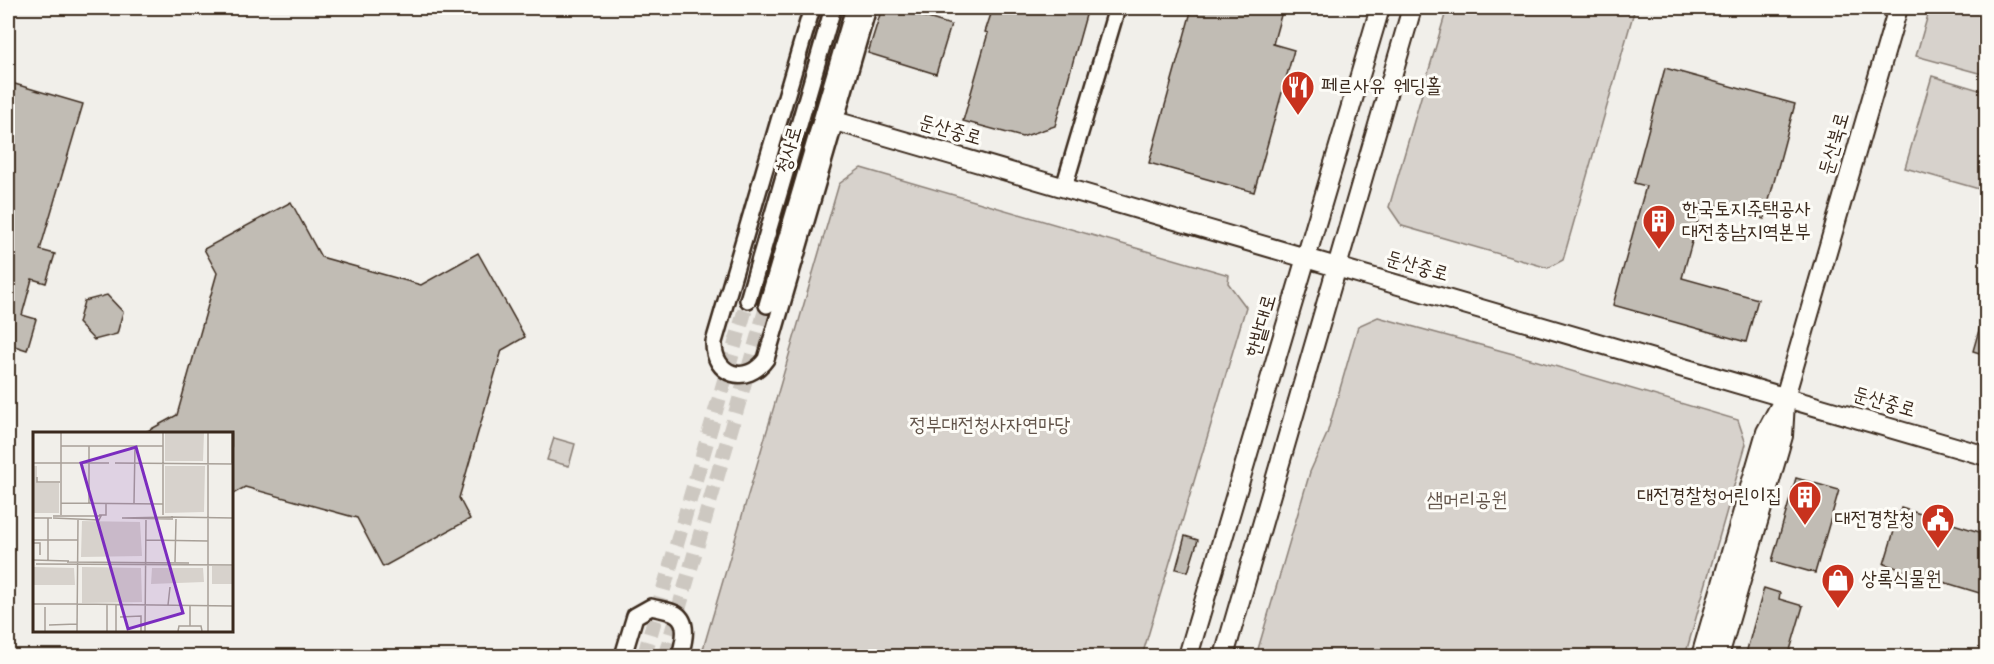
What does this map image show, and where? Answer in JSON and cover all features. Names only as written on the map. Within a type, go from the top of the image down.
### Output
[{"type":"main road","name":"한밭대로","points":[[1188,657],[1380,8]]},
{"type":"main road","points":[[1224,657],[1412,8]]},
{"type":"main road","name":"둔산북로","points":[[1701,657],[1767,432],[1785,397],[1898,8]]},
{"type":"main road","name":"둔산중로","points":[[835,121],[1986,456]]},
{"type":"main road","name":"둔산북로","points":[[1719,657],[1784,436],[1785,397]]},
{"type":"street","points":[[812,8],[714,342],[713,351],[716,360],[728,372],[737,375],[754,372],[766,359],[868,8]]},
{"type":"street","name":"청사로","points":[[748,300],[833,8]]},
{"type":"street","name":"청사로","points":[[767,305],[854,8]]},
{"type":"street","points":[[1064,187],[1116,8]]},
{"type":"street","points":[[623,657],[635,616],[651,607],[677,615],[682,622],[685,631],[680,657]]},
{"type":"green space","points":[[1447,8],[1635,8],[1563,260],[1548,268],[1402,226],[1389,207]]},
{"type":"green space","points":[[1930,8],[1986,8],[1986,75],[1916,56]]},
{"type":"green space","points":[[1932,76],[1986,92],[1986,191],[1905,168]]},
{"type":"green space","name":"정부대전청사자연마당","points":[[861,168],[1229,275],[1228,283],[1246,307],[1142,656],[701,656],[839,184]]},
{"type":"green space","name":"샘머리공원","points":[[1378,317],[1738,420],[1746,444],[1685,656],[1256,656],[1310,472],[1327,434],[1358,326]]},
{"type":"green space","points":[[554,438],[575,444],[569,466],[547,460]]},
{"type":"building","points":[[882,8],[895,8],[951,25],[936,74],[868,53]]},
{"type":"building","points":[[993,8],[1088,8],[1055,126],[1022,137],[963,121]]},
{"type":"building","points":[[1192,8],[1283,8],[1273,44],[1294,50],[1254,192],[1149,163]]},
{"type":"building","points":[[1665,68],[1795,104],[1764,219],[1703,202],[1682,278],[1758,299],[1746,342],[1613,305],[1646,186],[1634,183]]},
{"type":"building","points":[[8,82],[83,104],[40,250],[55,254],[46,283],[32,279],[22,315],[36,319],[27,350],[8,344]]},
{"type":"building","points":[[291,202],[321,257],[421,285],[478,253],[525,337],[502,350],[459,498],[470,519],[383,567],[357,518],[245,487],[232,494],[232,432],[146,432],[177,415],[217,273],[204,249]]},
{"type":"building","points":[[107,295],[123,312],[117,334],[94,340],[78,323],[84,301]]},
{"type":"building","points":[[1983,316],[1986,316],[1986,355],[1973,351]]},
{"type":"building","name":"대전경찰청어린이집","points":[[1796,478],[1839,490],[1815,573],[1772,561]]},
{"type":"building","name":"대전경찰청","points":[[1901,508],[1986,534],[1986,595],[1884,564]]},
{"type":"building","points":[[1185,536],[1198,540],[1188,572],[1176,569]]},
{"type":"building","points":[[1764,588],[1780,593],[1779,599],[1803,606],[1788,657],[1745,657]]},
{"type":"tunnel","points":[[644,656],[748,300]]},
{"type":"tunnel","points":[[665,656],[767,305]]},
{"type":"place","name":"페르사유 웨딩홀","points":[[1298,116]]},
{"type":"place","name":"한국토지주택공사 대전충남지역본부","points":[[1659,250]]},
{"type":"place","name":"대전경찰청어린이집","points":[[1805,526]]},
{"type":"place","name":"대전경찰청","points":[[1938,549]]},
{"type":"place","name":"상록식물원","points":[[1838,609]]}]
